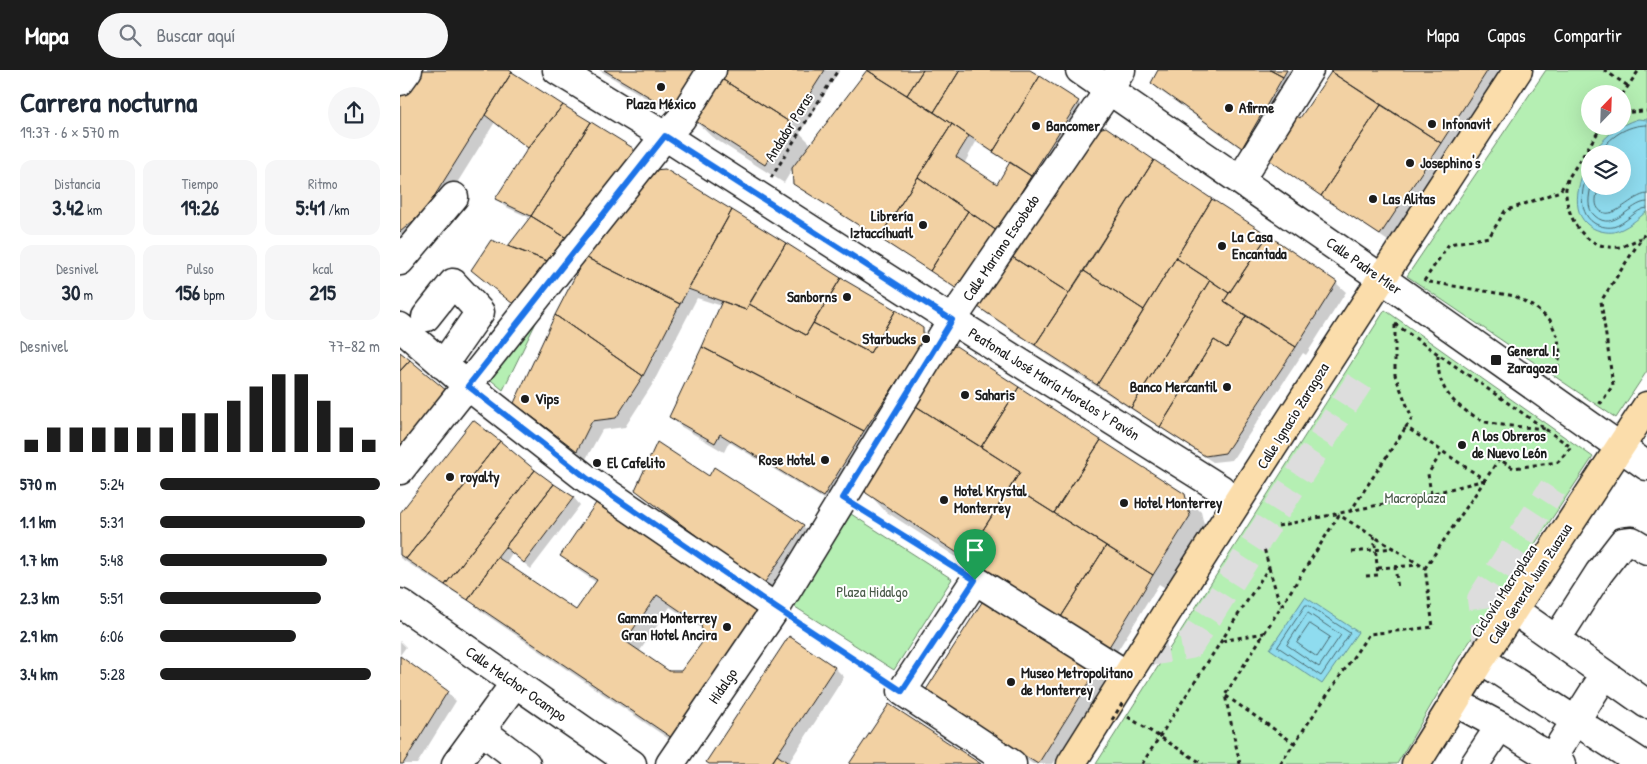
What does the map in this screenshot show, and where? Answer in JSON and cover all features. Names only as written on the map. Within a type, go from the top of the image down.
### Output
[{"type":"main road","name":"Calle Ignacio Zaragoza","points":[[1071,764],[1119,700],[1381,278],[1518,70]]},
{"type":"main road","name":"Calle General Juan Zuazua","points":[[1416,764],[1647,406]]},
{"type":"street","points":[[400,81],[408,70]]},
{"type":"street","name":"Peatonal José María Morelos Y Pavón","points":[[557,70],[665,136],[952,320],[1221,489]]},
{"type":"street","points":[[400,470],[665,136],[681,119],[712,70]]},
{"type":"street","name":"Calle Padre Mier","points":[[1080,70],[1115,80],[1240,180],[1647,466]]},
{"type":"street","points":[[1240,180],[1309,70]]},
{"type":"street","name":"Calle Mariano Escobedo","points":[[776,608],[952,320],[1115,80]]},
{"type":"street","points":[[400,260],[454,197]]},
{"type":"street","points":[[426,316],[453,283],[480,312],[443,365]]},
{"type":"street","points":[[400,327],[468,386],[588,479],[776,608]]},
{"type":"street","points":[[1556,640],[1599,573],[1623,542],[1632,541],[1647,550]]},
{"type":"street","points":[[1012,764],[902,691],[975,580],[1119,700]]},
{"type":"street","name":"Calle Melchor Ocampo","points":[[400,603],[515,683],[622,761]]},
{"type":"street","name":"Hidalgo","points":[[670,764],[776,608]]},
{"type":"street","points":[[1514,610],[1647,704]]},
{"type":"street","points":[[1494,668],[1642,764]]},
{"type":"street","points":[[1456,702],[1500,726],[1556,761],[1576,721],[1605,674]]},
{"type":"street","points":[[456,764],[515,683]]},
{"type":"street","points":[[1475,764],[1500,726]]},
{"type":"street","points":[[481,730],[526,764]]},
{"type":"path","name":"Andador Paras","points":[[760,196],[838,70]]},
{"type":"path","points":[[1604,70],[1626,85]]},
{"type":"path","points":[[1629,85],[1639,70]]},
{"type":"path","points":[[1631,113],[1647,111]]},
{"type":"path","points":[[1423,282],[1448,244],[1488,237],[1505,211],[1560,191],[1596,135]]},
{"type":"path","points":[[1569,176],[1565,193],[1570,211],[1576,228],[1590,241],[1604,246],[1620,247],[1641,238]]},
{"type":"path","points":[[1594,398],[1601,403],[1613,385],[1601,301],[1647,230]]},
{"type":"path","points":[[1423,282],[1431,287]]},
{"type":"path","points":[[1423,282],[1515,296],[1534,307],[1550,320],[1558,338],[1560,353],[1557,374]]},
{"type":"path","points":[[1280,764],[1370,634],[1434,627],[1425,568],[1499,459],[1513,468],[1558,462],[1571,447],[1395,324],[1395,375],[1412,418],[1350,512]]},
{"type":"path","points":[[1438,354],[1440,379],[1448,397],[1464,409],[1483,421],[1545,429]]},
{"type":"path","points":[[1550,368],[1565,379]]},
{"type":"path","points":[[1406,427],[1484,480]]},
{"type":"path","points":[[1431,494],[1428,474],[1442,452]]},
{"type":"path","points":[[1278,526],[1339,515],[1484,480]]},
{"type":"path","points":[[843,498],[975,580]]},
{"type":"path","points":[[1339,515],[1425,568]]},
{"type":"path","points":[[1240,764],[1225,695],[1339,515]]},
{"type":"path","points":[[1366,576],[1378,575],[1374,536]]},
{"type":"path","points":[[1264,548],[1281,607]]},
{"type":"path","points":[[1352,552],[1394,548]]},
{"type":"path","points":[[1378,568],[1420,564]]},
{"type":"path","points":[[1395,566],[1398,589]]},
{"type":"path","points":[[1142,764],[1269,567]]},
{"type":"path","points":[[776,608],[902,691]]},
{"type":"path","points":[[1222,640],[1265,632]]},
{"type":"path","points":[[1225,695],[1294,743]]},
{"type":"path","points":[[1119,700],[1160,737],[1203,764]]},
{"type":"green space","points":[[1546,70],[1647,70],[1647,371],[1616,418],[1407,276]]},
{"type":"green space","points":[[548,298],[503,390],[486,376]]},
{"type":"green space","name":"Macroplaza","points":[[1385,310],[1593,457],[1458,659],[1397,764],[1096,764]]},
{"type":"green space","name":"Plaza Hidalgo","points":[[851,514],[952,579],[894,670],[792,605]]},
{"type":"water","points":[[1638,119],[1647,120],[1647,211],[1618,231],[1596,230],[1584,221],[1579,213],[1578,194],[1581,181],[1581,195],[1631,195],[1631,145],[1599,145],[1609,135],[1631,135],[1631,122]]},
{"type":"water","points":[[1305,597],[1358,632],[1322,684],[1270,649]]},
{"type":"building","points":[[417,70],[509,70],[512,72],[425,211],[400,232],[400,97]]},
{"type":"building","name":"Plaza México","points":[[604,70],[700,70],[678,105],[668,108]]},
{"type":"building","points":[[721,70],[825,70],[791,123],[717,76]]},
{"type":"building","points":[[867,70],[923,70],[907,95]]},
{"type":"building","points":[[867,70],[952,124],[879,238],[793,184],[792,168]]},
{"type":"building","points":[[923,70],[960,70],[934,112],[907,95]]},
{"type":"building","points":[[960,70],[1030,70],[1040,76],[993,152],[934,112]]},
{"type":"building","points":[[1158,70],[1270,70],[1283,77],[1242,148],[1151,83]]},
{"type":"building","points":[[1270,70],[1287,70],[1283,77]]},
{"type":"building","name":"Infonavit","points":[[1333,70],[1488,70],[1441,143],[1331,72]]},
{"type":"building","points":[[512,72],[563,105],[528,148],[485,115]]},
{"type":"building","points":[[1331,72],[1381,105],[1321,196],[1265,157],[1294,114],[1300,118]]},
{"type":"building","points":[[717,76],[791,123],[765,165],[691,118]]},
{"type":"building","name":"Bancomer","points":[[1040,76],[1079,101],[1031,176],[993,152]]},
{"type":"building","points":[[563,105],[591,122],[531,216],[495,199],[528,148]]},
{"type":"building","points":[[1381,105],[1441,143],[1380,235],[1321,196]]},
{"type":"building","points":[[591,122],[633,148],[633,162],[570,240],[531,216]]},
{"type":"building","points":[[952,124],[969,136],[956,157],[997,184],[1010,162],[1031,176],[997,231],[918,177]]},
{"type":"building","points":[[1106,127],[1154,160],[1069,293],[1006,253],[1089,131]]},
{"type":"building","points":[[1154,160],[1212,199],[1144,310],[1084,271]]},
{"type":"building","points":[[665,169],[732,210],[680,304],[585,257],[654,170]]},
{"type":"building","name":"Librería Iztaccíhuatl","points":[[918,177],[968,211],[930,271],[879,238]]},
{"type":"building","name":"La Casa Encantada","points":[[1212,199],[1268,235],[1229,293],[1176,258]]},
{"type":"building","points":[[732,210],[786,243],[746,310],[688,289]]},
{"type":"building","points":[[968,211],[997,231],[957,289],[930,271]]},
{"type":"building","points":[[531,216],[570,240],[553,263],[508,246]]},
{"type":"building","points":[[1268,235],[1337,282],[1296,347],[1224,301]]},
{"type":"building","points":[[491,240],[553,263],[518,308],[471,270]]},
{"type":"building","points":[[786,243],[841,278],[806,335],[749,304]]},
{"type":"building","points":[[1006,253],[1069,293],[1035,345],[978,307],[978,293]]},
{"type":"building","points":[[585,257],[680,304],[643,376],[555,315]]},
{"type":"building","points":[[1176,258],[1210,280],[1131,408],[1097,385]]},
{"type":"building","points":[[1084,271],[1144,310],[1097,385],[1035,345]]},
{"type":"building","points":[[841,278],[896,310],[870,353],[813,323]]},
{"type":"building","points":[[1210,280],[1229,293],[1224,301],[1246,316],[1227,348],[1214,340],[1160,427],[1131,408]]},
{"type":"building","points":[[722,301],[746,310],[749,304],[806,335],[813,323],[870,353],[896,310],[923,328],[923,342],[864,431],[702,347]]},
{"type":"building","points":[[555,315],[643,376],[616,418],[592,421],[577,451],[514,403]]},
{"type":"building","name":"Banco Mercantil","points":[[1246,316],[1296,347],[1225,453],[1205,456],[1160,427],[1214,340],[1227,348]]},
{"type":"building","name":"Saharis","points":[[956,346],[1019,387],[981,447],[911,403],[944,348]]},
{"type":"building","points":[[702,347],[864,431],[823,497],[720,434],[715,443],[669,417]]},
{"type":"building","points":[[400,352],[410,360],[400,371]]},
{"type":"building","points":[[410,360],[447,391],[400,450],[400,371]]},
{"type":"building","points":[[1019,387],[1101,440],[1054,513],[1011,486],[1020,472],[981,447]]},
{"type":"building","points":[[911,403],[1020,472],[965,558],[866,493],[862,483]]},
{"type":"building","name":"royalty","points":[[473,420],[500,441],[406,559],[400,555],[400,513]]},
{"type":"building","name":"Hotel Monterrey","points":[[1101,440],[1185,494],[1190,516],[1153,575],[1054,513]]},
{"type":"building","points":[[500,441],[535,470],[445,585],[406,559]]},
{"type":"building","points":[[657,442],[709,476],[714,467],[804,525],[763,585],[635,490]]},
{"type":"building","points":[[535,470],[554,484],[497,557],[468,600],[445,585]]},
{"type":"building","points":[[554,484],[574,497],[524,563],[505,547]]},
{"type":"building","points":[[1011,486],[1106,546],[1061,617],[965,558]]},
{"type":"building","points":[[596,503],[763,616],[678,742],[468,600],[497,557],[576,610],[597,580],[560,556]],"holes":[[[657,595],[701,625],[704,640],[681,671],[669,671],[625,641]]]},
{"type":"building","points":[[1106,546],[1153,575],[1109,647],[1061,617]]},
{"type":"building","name":"Museo Metropolitano de Monterrey","points":[[984,599],[1097,670],[1038,764],[924,693]]},
{"type":"building","points":[[789,636],[835,667],[771,764],[709,764],[706,762]]},
{"type":"building","points":[[400,656],[448,691],[403,764],[400,764]]},
{"type":"building","points":[[889,704],[981,764],[849,764]]},
{"type":"building","points":[[777,755],[790,764],[771,764]]},
{"type":"tunnel","points":[[1140,654],[1190,645],[1366,371]]},
{"type":"tunnel","points":[[1488,650],[1481,599],[1553,488]]},
{"type":"place","name":"Plaza México","points":[[661,87]]},
{"type":"place","name":"Afirme","points":[[1229,108]]},
{"type":"place","name":"Infonavit","points":[[1432,124]]},
{"type":"place","name":"Bancomer","points":[[1036,126]]},
{"type":"place","name":"Josephino's","points":[[1410,163]]},
{"type":"place","name":"Las Alitas","points":[[1373,199]]},
{"type":"place","name":"Librería Iztaccíhuatl","points":[[923,225]]},
{"type":"place","name":"La Casa Encantada","points":[[1222,246]]},
{"type":"place","name":"Sanborns","points":[[847,297]]},
{"type":"place","name":"Starbucks","points":[[926,339]]},
{"type":"place","name":"General I. Zaragoza","points":[[1496,360]]},
{"type":"place","name":"Banco Mercantil","points":[[1227,387]]},
{"type":"place","name":"Saharis","points":[[965,395]]},
{"type":"place","name":"Vips","points":[[525,399]]},
{"type":"place","name":"A los Obreros de Nuevo León","points":[[1462,445]]},
{"type":"place","name":"Rose Hotel","points":[[825,460]]},
{"type":"place","name":"El Cafelito","points":[[597,463]]},
{"type":"place","name":"royalty","points":[[450,477]]},
{"type":"place","name":"Hotel Krystal Monterrey","points":[[944,500]]},
{"type":"place","name":"Hotel Monterrey","points":[[1124,503]]},
{"type":"place","name":"Gamma Monterrey Gran Hotel Ancira","points":[[727,627]]},
{"type":"place","name":"Museo Metropolitano de Monterrey","points":[[1011,682]]},
{"type":"route","points":[[665,136],[952,320],[843,498],[975,580],[902,691],[776,608],[588,479],[468,386],[665,136]]}]
